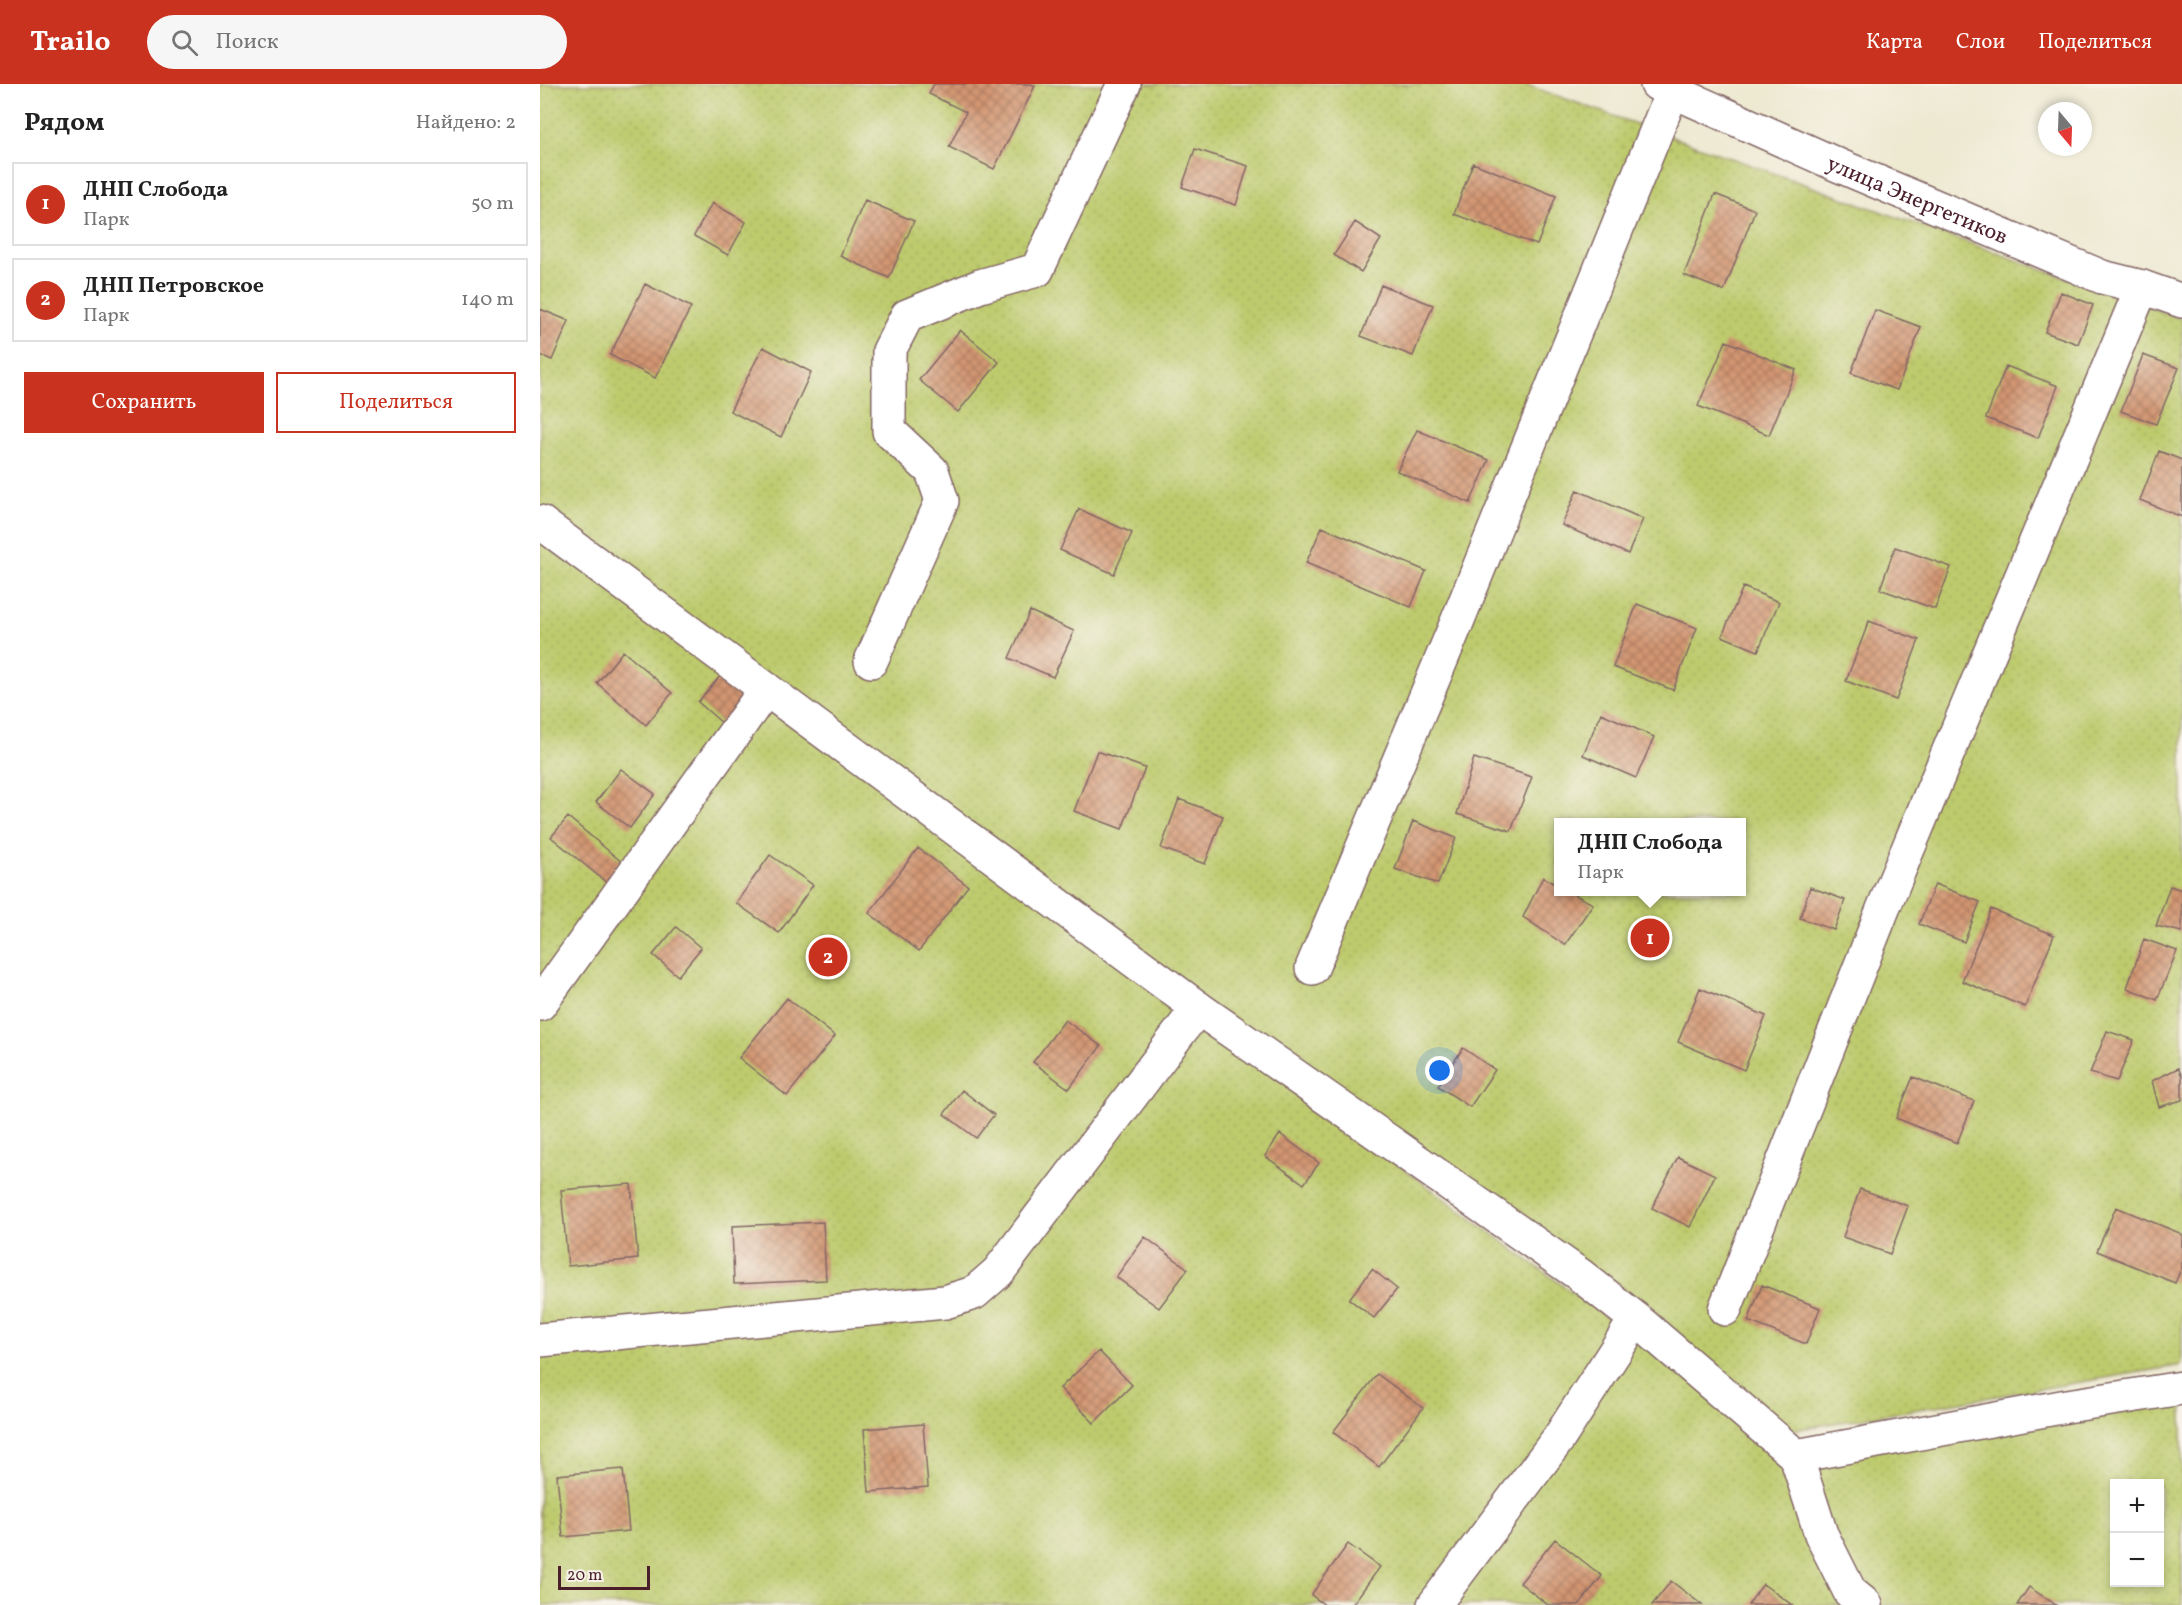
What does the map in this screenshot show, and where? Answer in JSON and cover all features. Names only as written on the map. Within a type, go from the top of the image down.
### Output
[{"type":"street","points":[[871,661],[942,501],[932,471],[890,431],[889,351],[907,316],[980,286],[1037,270],[1124,84]]},
{"type":"street","points":[[1312,968],[1450,638],[1665,87]]},
{"type":"street","name":"улица Энергетиков","points":[[1665,87],[1840,166],[2102,277],[2142,287],[2182,301]]},
{"type":"street","points":[[1725,1309],[1883,909],[2142,287]]},
{"type":"street","points":[[540,522],[1198,1008],[1580,1275],[1636,1319],[1796,1456],[1821,1534],[1850,1593],[1866,1605]]},
{"type":"street","points":[[540,1004],[766,689]]},
{"type":"street","points":[[540,1340],[945,1302],[974,1293],[998,1272],[1198,1008]]},
{"type":"street","points":[[1434,1605],[1559,1438],[1636,1319]]},
{"type":"street","points":[[1796,1456],[2067,1406],[2182,1388]]},
{"type":"green space","points":[[540,84],[1524,84],[2182,319],[2182,1365],[1787,1431],[540,511]]},
{"type":"green space","points":[[540,535],[1780,1445],[2182,1379],[2182,1605],[540,1605]]},
{"type":"building","points":[[934,84],[1031,84],[1035,86],[994,169],[949,147],[966,112],[929,94]]},
{"type":"building","points":[[1195,149],[1248,166],[1236,205],[1182,187]]},
{"type":"building","points":[[1473,163],[1556,196],[1537,245],[1454,214]]},
{"type":"building","points":[[1715,194],[1755,210],[1724,291],[1684,275]]},
{"type":"building","points":[[865,200],[914,221],[889,278],[840,256]]},
{"type":"building","points":[[712,203],[746,222],[728,255],[694,236]]},
{"type":"building","points":[[1355,222],[1381,239],[1361,272],[1334,255]]},
{"type":"building","points":[[645,284],[691,307],[655,378],[610,355]]},
{"type":"building","points":[[1381,285],[1433,305],[1413,356],[1361,336]]},
{"type":"building","points":[[2061,292],[2093,305],[2078,344],[2045,332]]},
{"type":"building","points":[[540,309],[569,321],[552,360],[540,355]]},
{"type":"building","points":[[1875,310],[1921,327],[1897,390],[1851,373]]},
{"type":"building","points":[[960,330],[999,362],[958,412],[919,380]]},
{"type":"building","points":[[1726,341],[1796,370],[1769,435],[1698,406]]},
{"type":"building","points":[[763,347],[811,372],[781,437],[730,411]]},
{"type":"building","points":[[2143,355],[2179,368],[2156,424],[2121,411]]},
{"type":"building","points":[[2006,366],[2058,386],[2038,438],[1986,418]]},
{"type":"building","points":[[1417,430],[1489,460],[1470,503],[1397,471]]},
{"type":"building","points":[[2159,451],[2182,460],[2182,517],[2140,500]]},
{"type":"building","points":[[1577,490],[1643,519],[1628,554],[1562,525]]},
{"type":"building","points":[[1079,509],[1132,533],[1114,574],[1060,550]]},
{"type":"building","points":[[1322,527],[1426,571],[1411,607],[1306,563]]},
{"type":"building","points":[[1895,547],[1951,567],[1935,609],[1880,589]]},
{"type":"building","points":[[1743,587],[1779,602],[1758,651],[1722,636]]},
{"type":"building","points":[[1637,604],[1697,628],[1673,690],[1613,667]]},
{"type":"building","points":[[1030,611],[1074,631],[1053,677],[1009,658]]},
{"type":"building","points":[[1869,621],[1919,640],[1896,700],[1846,681]]},
{"type":"building","points":[[623,651],[672,693],[646,725],[597,683]]},
{"type":"building","points":[[721,675],[746,696],[723,724],[698,702]]},
{"type":"building","points":[[1601,713],[1654,737],[1636,778],[1583,755]]},
{"type":"building","points":[[1097,751],[1145,768],[1122,829],[1074,811]]},
{"type":"building","points":[[1474,758],[1532,777],[1511,831],[1457,814]]},
{"type":"building","points":[[621,769],[655,794],[630,828],[596,802]]},
{"type":"building","points":[[1179,799],[1223,816],[1205,864],[1161,848]]},
{"type":"building","points":[[568,817],[623,863],[607,883],[551,837]]},
{"type":"building","points":[[1413,821],[1456,838],[1438,884],[1395,869]]},
{"type":"building","points":[[918,848],[968,886],[919,951],[869,913]]},
{"type":"building","points":[[770,855],[813,885],[779,933],[736,903]]},
{"type":"building","points":[[1543,877],[1554,884],[1554,896],[1577,896],[1593,904],[1565,945],[1523,917]]},
{"type":"building","points":[[1935,884],[1980,902],[1964,942],[1919,924]]},
{"type":"building","points":[[2170,886],[2182,890],[2182,932],[2156,926]]},
{"type":"building","points":[[1810,887],[1845,900],[1834,930],[1800,918]]},
{"type":"building","points":[[1991,909],[2054,935],[2025,1007],[1962,981]]},
{"type":"building","points":[[676,927],[701,948],[678,976],[653,955]]},
{"type":"building","points":[[2144,939],[2177,951],[2157,1000],[2127,988]]},
{"type":"building","points":[[1700,988],[1766,1016],[1744,1070],[1678,1042]]},
{"type":"building","points":[[787,998],[835,1036],[787,1096],[739,1058]]},
{"type":"building","points":[[1065,1020],[1101,1046],[1069,1089],[1033,1062]]},
{"type":"building","points":[[2107,1031],[2134,1040],[2117,1081],[2090,1073]]},
{"type":"building","points":[[1463,1048],[1495,1070],[1470,1107],[1438,1086]]},
{"type":"building","points":[[2178,1068],[2182,1076],[2182,1100],[2159,1107],[2152,1081]]},
{"type":"building","points":[[1913,1077],[1974,1101],[1957,1143],[1896,1118]]},
{"type":"building","points":[[962,1090],[994,1115],[976,1138],[944,1114]]},
{"type":"building","points":[[1280,1134],[1319,1163],[1304,1184],[1265,1156]]},
{"type":"building","points":[[1678,1157],[1715,1175],[1690,1227],[1652,1208]]},
{"type":"building","points":[[631,1184],[638,1259],[568,1266],[561,1190]]},
{"type":"building","points":[[1860,1189],[1908,1206],[1890,1254],[1843,1237]]},
{"type":"building","points":[[2116,1207],[2182,1234],[2182,1267],[2175,1283],[2097,1251]]},
{"type":"building","points":[[823,1222],[826,1280],[734,1284],[732,1226]]},
{"type":"building","points":[[1145,1237],[1188,1269],[1159,1308],[1116,1277]]},
{"type":"building","points":[[1372,1269],[1397,1289],[1374,1318],[1349,1299]]},
{"type":"building","points":[[1762,1285],[1820,1308],[1806,1344],[1748,1321]]},
{"type":"building","points":[[1099,1351],[1132,1385],[1094,1423],[1060,1388]]},
{"type":"building","points":[[1377,1374],[1423,1408],[1379,1467],[1333,1432]]},
{"type":"building","points":[[923,1424],[928,1487],[869,1492],[864,1429]]},
{"type":"building","points":[[623,1469],[629,1531],[563,1537],[557,1475]]},
{"type":"building","points":[[1555,1539],[1602,1576],[1579,1605],[1548,1605],[1520,1583]]},
{"type":"building","points":[[1348,1544],[1380,1567],[1352,1605],[1325,1605],[1311,1595]]},
{"type":"building","points":[[1671,1581],[1702,1605],[1652,1605]]},
{"type":"building","points":[[1763,1584],[1792,1605],[1748,1605]]},
{"type":"building","points":[[2029,1587],[2056,1605],[2017,1605]]},
{"type":"place","name":"ДНП Слобода","points":[[1650,938]]},
{"type":"place","name":"ДНП Петровское","points":[[828,957]]}]
